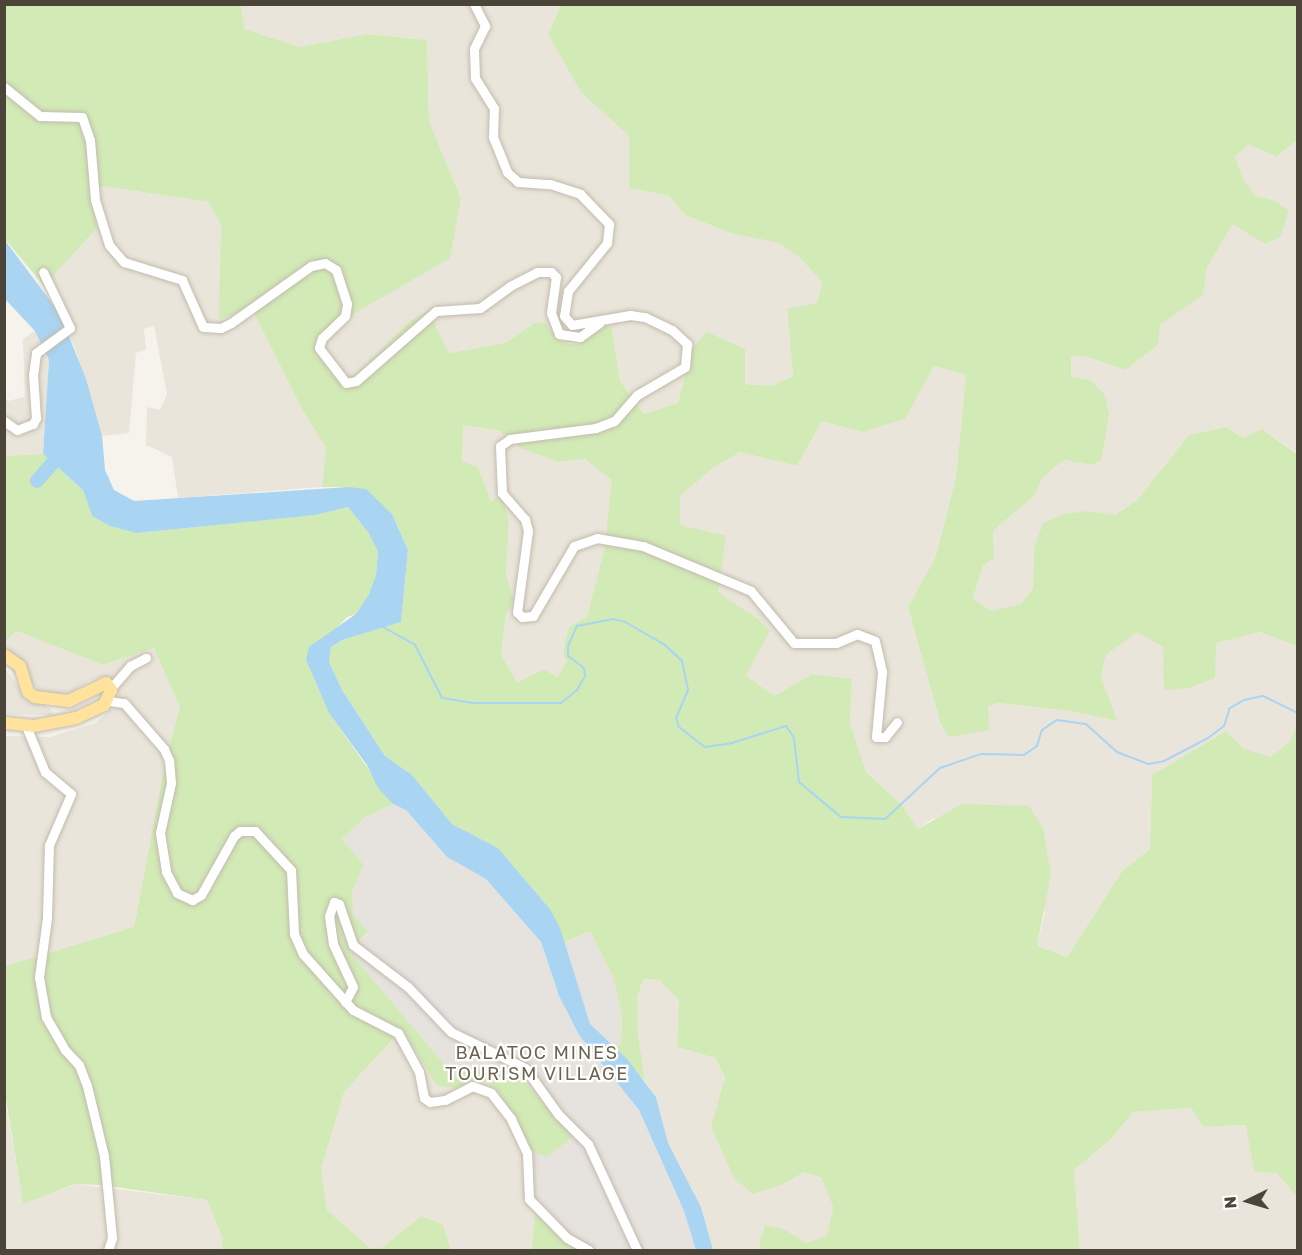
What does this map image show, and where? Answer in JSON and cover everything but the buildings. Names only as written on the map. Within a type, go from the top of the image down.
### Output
[{"type":"main road","points":[[4,655],[20,666],[28,692],[35,697],[69,701],[101,683],[110,695],[76,718],[26,726],[4,723]]},
{"type":"street","points":[[474,4],[485,26],[474,49],[475,78],[494,108],[493,137],[507,172],[518,182],[550,184],[580,194],[609,224],[607,243],[568,291],[563,305],[564,316],[572,325],[606,319],[645,317],[672,330],[687,344],[685,367],[637,395],[614,421],[596,428],[510,438],[500,446],[502,493],[525,519],[528,531],[517,612],[522,617],[533,616],[574,546],[597,538],[643,546],[751,591],[794,643],[836,643],[854,634],[875,642],[882,672],[876,736],[885,737],[897,722]]},
{"type":"street","points":[[4,87],[39,116],[82,117],[90,140],[95,200],[109,245],[123,262],[182,280],[203,327],[220,328],[231,323],[311,266],[330,265],[344,288],[346,309],[341,321],[318,345],[346,383],[356,381],[436,311],[480,308],[510,286],[537,272],[551,272],[556,277],[551,314],[559,334],[580,337],[606,319]]},
{"type":"street","points":[[4,421],[23,430],[36,418],[33,362],[44,346],[67,332],[69,322],[43,272]]},
{"type":"street","points":[[146,658],[130,666],[110,695],[124,703],[164,748],[169,760],[171,783],[160,833],[166,872],[177,893],[192,900],[201,895],[234,836],[240,831],[255,831],[291,870],[294,934],[303,954],[345,1002],[398,1033],[419,1072],[424,1098],[430,1102],[445,1100],[472,1086],[491,1094],[511,1119],[527,1153],[529,1199],[567,1238],[589,1251]]},
{"type":"street","points":[[26,726],[45,772],[71,794],[49,845],[47,918],[39,977],[46,1017],[64,1050],[79,1065],[87,1086],[104,1156],[112,1238],[108,1251]]},
{"type":"street","points":[[345,1002],[353,987],[333,944],[329,916],[334,902],[339,904],[353,945],[408,987],[451,1032],[525,1068],[558,1114],[588,1144],[637,1251]]},
{"type":"shaded area","points":[[241,5],[561,5],[548,34],[629,136],[629,188],[669,196],[685,215],[730,233],[779,243],[800,258],[822,282],[817,303],[787,310],[793,376],[772,386],[745,384],[692,348],[678,403],[644,414],[620,381],[612,329],[568,344],[555,337],[546,323],[536,322],[505,343],[449,353],[427,310],[410,321],[354,376],[347,376],[328,355],[326,341],[461,199],[429,121],[427,40],[367,34],[300,47],[243,29]]},
{"type":"shaded area","points":[[1297,140],[1297,453],[1262,429],[1243,438],[1226,427],[1189,435],[1137,500],[1113,515],[1088,511],[1034,549],[1033,588],[1021,605],[991,611],[973,600],[983,566],[994,558],[993,531],[1035,495],[1043,477],[1064,460],[1092,465],[1090,380],[1071,377],[1071,356],[1084,356],[1125,370],[1160,325],[1203,295],[1207,268],[1232,223],[1249,233],[1274,200],[1255,196],[1242,177],[1235,156],[1249,143],[1276,157]]},
{"type":"shaded area","points":[[89,184],[208,202],[221,225],[220,319],[252,309],[303,411],[326,448],[322,487],[178,498],[172,457],[146,445],[147,407],[160,410],[167,394],[154,326],[144,329],[146,350],[136,353],[129,433],[102,436],[75,348],[44,286],[97,228]]},
{"type":"shaded area","points":[[35,331],[49,360],[43,454],[5,456],[4,395],[8,401],[25,397],[23,339]]},
{"type":"shaded area","points":[[934,366],[966,375],[956,477],[936,556],[908,607],[940,722],[998,703],[1069,711],[1116,721],[1101,676],[1106,655],[1137,631],[1163,647],[1165,690],[1216,643],[1258,632],[1297,646],[1297,724],[1290,741],[1271,757],[1244,749],[1226,731],[1152,775],[1150,849],[1123,870],[1067,957],[1037,946],[1045,912],[934,818],[918,829],[902,805],[866,772],[850,723],[852,679],[812,674],[774,696],[746,675],[758,619],[718,592],[680,526],[680,496],[713,468],[740,452],[797,466],[822,421],[862,432],[904,419]]},
{"type":"shaded area","points":[[463,425],[500,431],[558,462],[585,459],[613,479],[604,551],[587,617],[569,627],[563,650],[566,662],[559,677],[544,669],[517,682],[501,655],[506,614],[514,602],[506,575],[509,519],[500,496],[491,501],[478,467],[462,461]]},
{"type":"shaded area","points":[[17,631],[103,665],[155,648],[180,707],[165,763],[134,927],[5,966],[5,736],[50,737],[95,723],[118,704],[119,694],[108,677],[90,680],[72,692],[54,695],[38,689],[5,648],[5,641]]},
{"type":"shaded area","points":[[4,667],[22,691],[51,709],[53,715],[5,714]]},
{"type":"shaded area","points":[[393,804],[406,810],[447,857],[486,879],[541,942],[559,996],[579,1035],[639,1110],[684,1211],[696,1250],[579,1250],[562,1238],[535,1212],[532,1152],[547,1157],[573,1137],[517,1073],[508,1077],[472,1067],[456,1078],[349,951],[368,933],[353,914],[352,892],[364,865],[342,839],[364,818]]},
{"type":"shaded area","points":[[590,931],[613,977],[622,1016],[621,1043],[613,1049],[590,1024],[563,943]]},
{"type":"shaded area","points":[[643,979],[659,980],[679,1000],[677,1047],[715,1058],[725,1079],[711,1126],[784,1184],[804,1172],[821,1178],[833,1207],[827,1237],[806,1243],[786,1230],[759,1242],[761,1250],[713,1250],[701,1207],[668,1143],[656,1097],[645,1081],[638,1034],[637,999]]},
{"type":"shaded area","points":[[402,1030],[427,1072],[457,1088],[474,1080],[483,1080],[499,1092],[532,1152],[530,1167],[538,1205],[532,1250],[451,1250],[443,1224],[421,1216],[383,1247],[369,1248],[327,1210],[321,1169],[344,1092]]},
{"type":"shaded area","points":[[462,1044],[476,1046],[512,1065],[504,1069],[482,1055],[464,1053]]},
{"type":"shaded area","points":[[4,1093],[23,1203],[75,1184],[207,1200],[223,1240],[221,1250],[5,1250]]},
{"type":"shaded area","points":[[1191,1108],[1205,1127],[1247,1125],[1254,1172],[1278,1173],[1297,1197],[1297,1250],[1080,1250],[1074,1170],[1111,1139],[1133,1112]]},
{"type":"green space","points":[[4,5],[241,5],[244,29],[300,47],[367,34],[427,40],[429,121],[461,199],[450,258],[343,320],[326,341],[328,355],[346,376],[354,376],[410,321],[428,310],[449,353],[505,343],[536,322],[546,323],[555,337],[568,344],[580,343],[607,324],[612,329],[620,381],[644,414],[678,403],[692,348],[707,332],[745,349],[745,384],[772,386],[793,376],[787,309],[817,303],[822,282],[800,258],[779,243],[730,233],[685,215],[669,196],[629,188],[629,136],[581,92],[548,34],[561,5],[1297,5],[1297,140],[1276,157],[1249,144],[1235,156],[1242,177],[1255,196],[1274,200],[1289,211],[1280,237],[1265,244],[1232,224],[1207,268],[1203,295],[1160,325],[1158,345],[1125,370],[1084,356],[1071,356],[1071,377],[1090,380],[1105,395],[1109,415],[1101,460],[1092,465],[1064,460],[1043,477],[1035,495],[993,531],[994,558],[983,566],[973,599],[991,611],[1021,604],[1033,588],[1034,549],[1043,523],[1064,514],[1088,511],[1114,515],[1137,500],[1189,435],[1226,427],[1243,438],[1262,429],[1297,454],[1297,646],[1259,632],[1216,643],[1215,678],[1189,688],[1164,690],[1163,647],[1137,632],[1106,655],[1101,676],[1117,721],[1069,711],[998,703],[988,707],[989,730],[949,737],[940,722],[908,607],[936,556],[956,477],[966,375],[934,366],[905,419],[862,432],[822,421],[797,466],[740,452],[713,468],[680,496],[680,525],[726,536],[718,592],[758,619],[770,631],[746,675],[774,696],[812,674],[852,679],[850,723],[866,772],[902,805],[918,829],[962,804],[1029,806],[1043,828],[1051,874],[1037,946],[1067,957],[1123,870],[1150,849],[1152,775],[1226,731],[1244,749],[1271,757],[1290,741],[1297,724],[1297,1197],[1277,1173],[1254,1172],[1246,1125],[1204,1127],[1191,1108],[1133,1112],[1111,1139],[1074,1170],[1080,1250],[761,1250],[759,1243],[765,1225],[786,1230],[806,1243],[827,1236],[833,1207],[821,1178],[804,1172],[784,1184],[753,1194],[734,1178],[711,1126],[725,1078],[715,1058],[677,1047],[679,1000],[659,980],[643,979],[637,999],[638,1034],[645,1081],[613,1049],[621,1043],[622,1016],[613,977],[590,931],[563,943],[550,909],[498,848],[452,824],[412,775],[385,756],[342,690],[329,662],[331,647],[342,640],[401,622],[408,550],[392,514],[349,487],[322,487],[326,448],[303,411],[252,309],[219,319],[221,225],[208,202],[89,184],[97,228],[44,286],[5,239]],"holes":[[[463,425],[500,431],[521,448],[558,462],[585,459],[612,480],[604,551],[587,617],[569,627],[563,650],[566,662],[558,677],[544,669],[517,682],[501,655],[506,614],[514,602],[506,575],[509,520],[501,495],[491,501],[478,467],[462,461]]]},
{"type":"green space","points":[[43,454],[83,490],[92,516],[110,526],[136,533],[314,515],[348,507],[368,532],[378,550],[376,575],[369,594],[356,614],[347,617],[306,660],[329,713],[393,804],[364,818],[342,839],[364,865],[352,892],[353,914],[368,932],[349,951],[456,1078],[472,1067],[508,1077],[517,1073],[573,1137],[547,1157],[532,1152],[499,1092],[483,1080],[474,1080],[457,1088],[437,1086],[402,1030],[344,1092],[321,1169],[327,1210],[370,1248],[383,1247],[421,1216],[443,1224],[451,1250],[221,1250],[223,1240],[207,1200],[101,1185],[74,1184],[23,1204],[5,1093],[5,966],[134,927],[165,763],[180,707],[154,648],[103,665],[17,631],[5,641],[5,456]]},
{"type":"green space","points":[[535,1212],[562,1238],[579,1250],[532,1250]]},
{"type":"water","points":[[4,239],[60,314],[86,379],[102,436],[105,470],[114,490],[134,501],[349,487],[366,489],[392,514],[408,550],[401,622],[342,640],[331,647],[329,662],[342,690],[385,756],[412,775],[452,824],[498,848],[550,909],[560,928],[590,1024],[628,1060],[656,1097],[668,1143],[701,1207],[713,1250],[696,1250],[684,1211],[639,1110],[579,1035],[559,996],[541,942],[486,879],[447,857],[406,810],[393,804],[378,788],[367,765],[329,713],[306,660],[309,647],[356,614],[369,594],[376,575],[378,551],[368,532],[348,507],[315,515],[136,533],[110,526],[92,516],[83,490],[43,454],[49,360],[35,331],[5,299]]},
{"type":"waterway","points":[[37,481],[63,451]]},
{"type":"waterway","points":[[383,627],[415,645],[442,698],[472,703],[561,703],[577,690],[585,676],[584,668],[568,656],[568,646],[577,626],[613,619],[625,622],[665,645],[682,661],[688,690],[676,718],[679,727],[705,747],[732,743],[786,726],[794,738],[799,782],[841,817],[885,819],[940,768],[981,754],[1024,755],[1037,746],[1042,730],[1057,720],[1086,724],[1117,752],[1149,764],[1164,761],[1208,738],[1224,726],[1230,708],[1244,700],[1263,696],[1298,713]]},
{"type":"district","name":"BALATOC MINES TOURISM VILLAGE","points":[[537,1063]]}]
